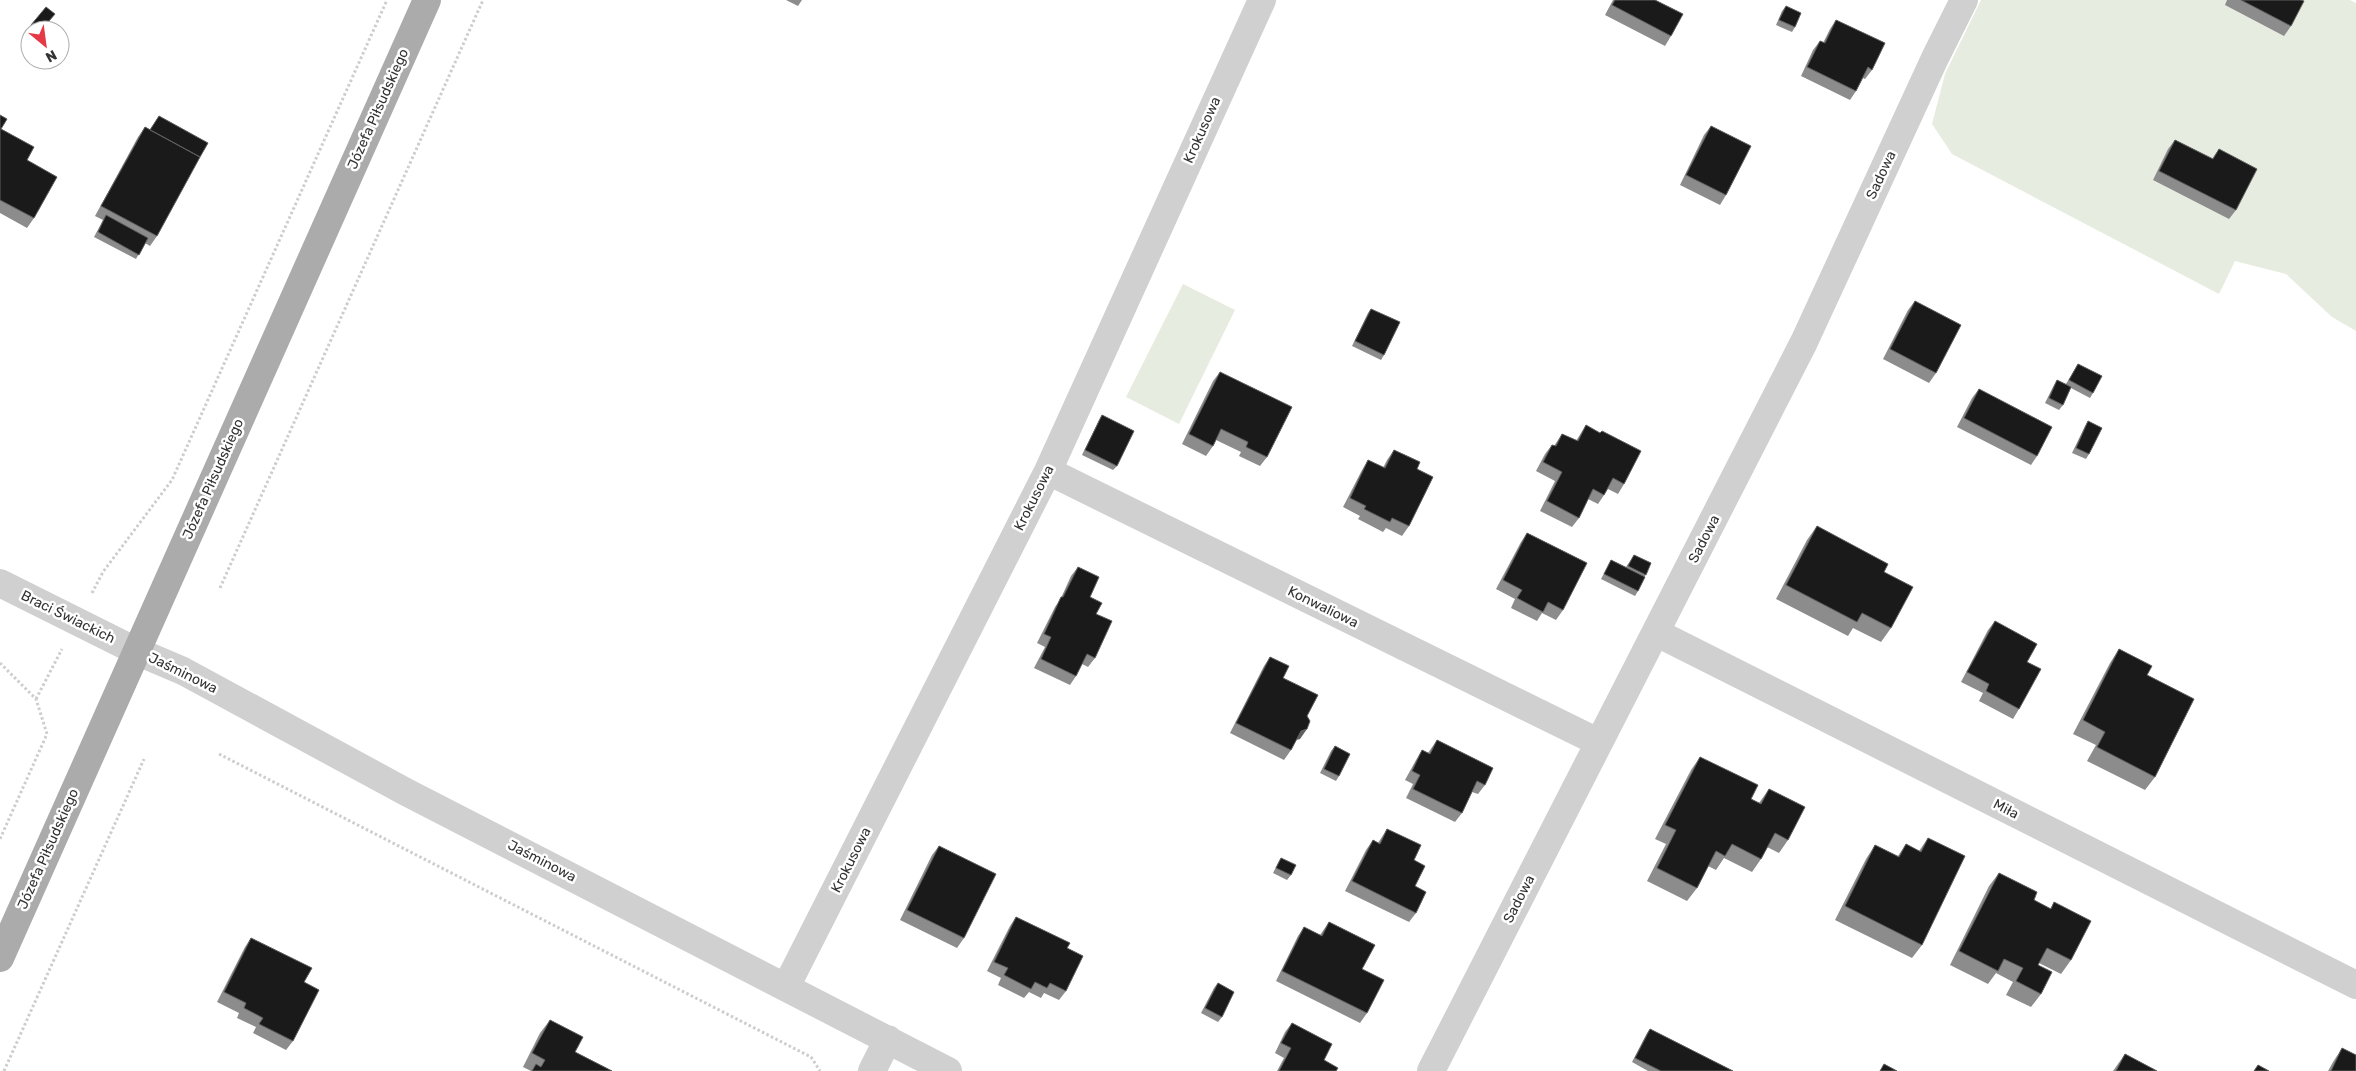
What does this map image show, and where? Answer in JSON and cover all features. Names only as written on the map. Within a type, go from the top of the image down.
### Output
[{"type":"main road","name":"Józefa Piłsudskiego","points":[[0,958],[427,0]]},
{"type":"street","name":"Krokusowa","points":[[786,987],[1048,471],[1262,0]]},
{"type":"street","name":"Sadowa","points":[[1431,1071],[1804,342],[1934,58],[1964,0]]},
{"type":"street","name":"Konwaliowa","points":[[1048,471],[1598,742]]},
{"type":"street","name":"Braci Świackich","points":[[0,583],[136,650]]},
{"type":"street","name":"Miła","points":[[1656,633],[2356,985]]},
{"type":"street","name":"Jaśminowa","points":[[136,650],[183,671],[406,792],[948,1071]]},
{"type":"street","points":[[872,1071],[888,1039]]},
{"type":"path","points":[[36,699],[103,572],[172,480],[387,0]]},
{"type":"path","points":[[220,588],[483,0]]},
{"type":"path","points":[[0,663],[36,699],[47,734],[0,839]]},
{"type":"path","points":[[219,754],[811,1057],[820,1071]]},
{"type":"path","points":[[4,1071],[144,759]]},
{"type":"shaded area","points":[[1981,0],[2350,0],[2356,3],[2356,331],[2332,317],[2286,274],[2235,261],[2219,294],[1952,154],[1932,124],[1945,74]]},
{"type":"shaded area","points":[[1183,284],[1235,310],[1179,424],[1126,397]]},
{"type":"building","points":[[1615,0],[1655,0],[1683,14],[1671,36],[1612,5]]},
{"type":"building","points":[[2241,0],[2301,0],[2304,1],[2291,26]]},
{"type":"building","points":[[1786,6],[1801,13],[1795,27],[1779,20]]},
{"type":"building","points":[[46,7],[55,14],[50,20],[35,20]]},
{"type":"building","points":[[1836,20],[1885,43],[1872,70],[1868,67],[1856,91],[1807,67],[1820,41],[1825,43]]},
{"type":"building","points":[[0,115],[7,119],[1,129],[34,147],[27,160],[57,177],[34,218],[0,200]]},
{"type":"building","points":[[159,116],[208,143],[200,157],[150,130]]},
{"type":"building","points":[[1711,126],[1751,146],[1726,195],[1686,175]]},
{"type":"building","points":[[145,127],[200,157],[157,236],[101,206]]},
{"type":"building","points":[[2175,140],[2213,159],[2219,149],[2257,169],[2236,210],[2159,171]]},
{"type":"building","points":[[106,215],[148,238],[139,255],[98,232]]},
{"type":"building","points":[[1915,301],[1961,325],[1936,373],[1890,349]]},
{"type":"building","points":[[1371,309],[1400,322],[1384,355],[1355,341]]},
{"type":"building","points":[[2078,364],[2102,376],[2093,393],[2069,380]]},
{"type":"building","points":[[1220,372],[1292,407],[1267,457],[1246,447],[1248,442],[1221,429],[1213,446],[1189,434]]},
{"type":"building","points":[[2057,380],[2071,387],[2063,405],[2049,398]]},
{"type":"building","points":[[1979,389],[2052,427],[2037,456],[1964,418]]},
{"type":"building","points":[[1102,415],[1134,431],[1117,466],[1085,450]]},
{"type":"building","points":[[2088,421],[2102,428],[2089,454],[2076,448]]},
{"type":"building","points":[[1586,425],[1641,451],[1624,484],[1613,478],[1604,495],[1593,489],[1579,518],[1547,501],[1562,472],[1543,462],[1552,445],[1556,446],[1562,434],[1578,441]]},
{"type":"building","points":[[1394,450],[1420,462],[1417,469],[1433,477],[1409,526],[1392,518],[1390,522],[1364,509],[1366,506],[1350,498],[1368,460],[1385,468]]},
{"type":"building","points":[[1817,526],[1888,564],[1884,572],[1913,587],[1891,628],[1862,613],[1857,622],[1786,585]]},
{"type":"building","points":[[1527,533],[1587,563],[1563,610],[1548,602],[1543,612],[1517,598],[1522,590],[1503,580]]},
{"type":"building","points":[[1634,555],[1651,563],[1646,575],[1628,566]]},
{"type":"building","points":[[1611,560],[1645,577],[1638,591],[1604,574]]},
{"type":"building","points":[[1078,567],[1099,577],[1090,597],[1102,603],[1096,614],[1112,621],[1095,658],[1087,654],[1076,676],[1041,659],[1051,637],[1044,634],[1061,597],[1063,597]]},
{"type":"building","points":[[1995,621],[2037,644],[2027,662],[2041,669],[2019,709],[1986,691],[1989,684],[1967,672]]},
{"type":"building","points":[[2119,649],[2152,666],[2147,675],[2194,699],[2155,777],[2097,747],[2105,732],[2083,720]]},
{"type":"building","points":[[1270,657],[1289,666],[1283,678],[1318,695],[1307,716],[1310,721],[1307,729],[1301,731],[1291,750],[1236,723]]},
{"type":"building","points":[[1437,740],[1493,768],[1485,785],[1477,781],[1462,813],[1413,789],[1420,775],[1412,771],[1422,750],[1430,754]]},
{"type":"building","points":[[1335,746],[1350,754],[1339,776],[1324,769]]},
{"type":"building","points":[[1700,757],[1758,785],[1751,799],[1761,804],[1769,789],[1805,807],[1788,840],[1775,833],[1761,859],[1732,844],[1725,856],[1716,851],[1697,888],[1657,868],[1676,830],[1665,825]]},
{"type":"building","points":[[1387,829],[1421,845],[1414,860],[1425,866],[1415,886],[1426,892],[1416,913],[1352,881],[1373,840],[1380,844]]},
{"type":"building","points":[[1928,838],[1965,856],[1922,945],[1845,906],[1875,845],[1899,857],[1906,844],[1921,852]]},
{"type":"building","points":[[939,846],[996,874],[964,938],[907,910]]},
{"type":"building","points":[[1281,858],[1296,865],[1291,875],[1276,868]]},
{"type":"building","points":[[1999,873],[2037,892],[2034,900],[2051,909],[2054,902],[2091,921],[2071,960],[2047,948],[2038,965],[2052,972],[2041,994],[2016,981],[2023,968],[2004,959],[1998,971],[1959,951]]},
{"type":"building","points":[[1016,917],[1070,943],[1067,948],[1083,956],[1066,991],[1050,983],[1047,988],[1035,982],[1031,989],[1004,975],[1008,968],[994,962]]},
{"type":"building","points":[[1329,922],[1375,945],[1362,969],[1384,980],[1367,1013],[1282,971],[1304,927],[1322,936]]},
{"type":"building","points":[[251,938],[312,968],[304,982],[319,990],[293,1041],[259,1024],[263,1018],[244,1008],[246,1003],[224,992]]},
{"type":"building","points":[[1218,983],[1234,992],[1222,1017],[1205,1008]]},
{"type":"building","points":[[550,1020],[583,1037],[575,1052],[612,1071],[532,1071],[536,1064],[541,1067],[545,1060],[532,1053]]},
{"type":"building","points":[[1292,1023],[1332,1044],[1324,1060],[1338,1068],[1336,1071],[1279,1071],[1291,1048],[1281,1043]]},
{"type":"building","points":[[1650,1029],[1733,1071],[1661,1071],[1635,1058]]},
{"type":"building","points":[[2342,1048],[2356,1055],[2356,1071],[2331,1071]]},
{"type":"building","points":[[2125,1054],[2157,1071],[2116,1071]]},
{"type":"building","points":[[1884,1064],[1897,1071],[1880,1071]]},
{"type":"building","points":[[2258,1065],[2269,1071],[2254,1071]]}]
